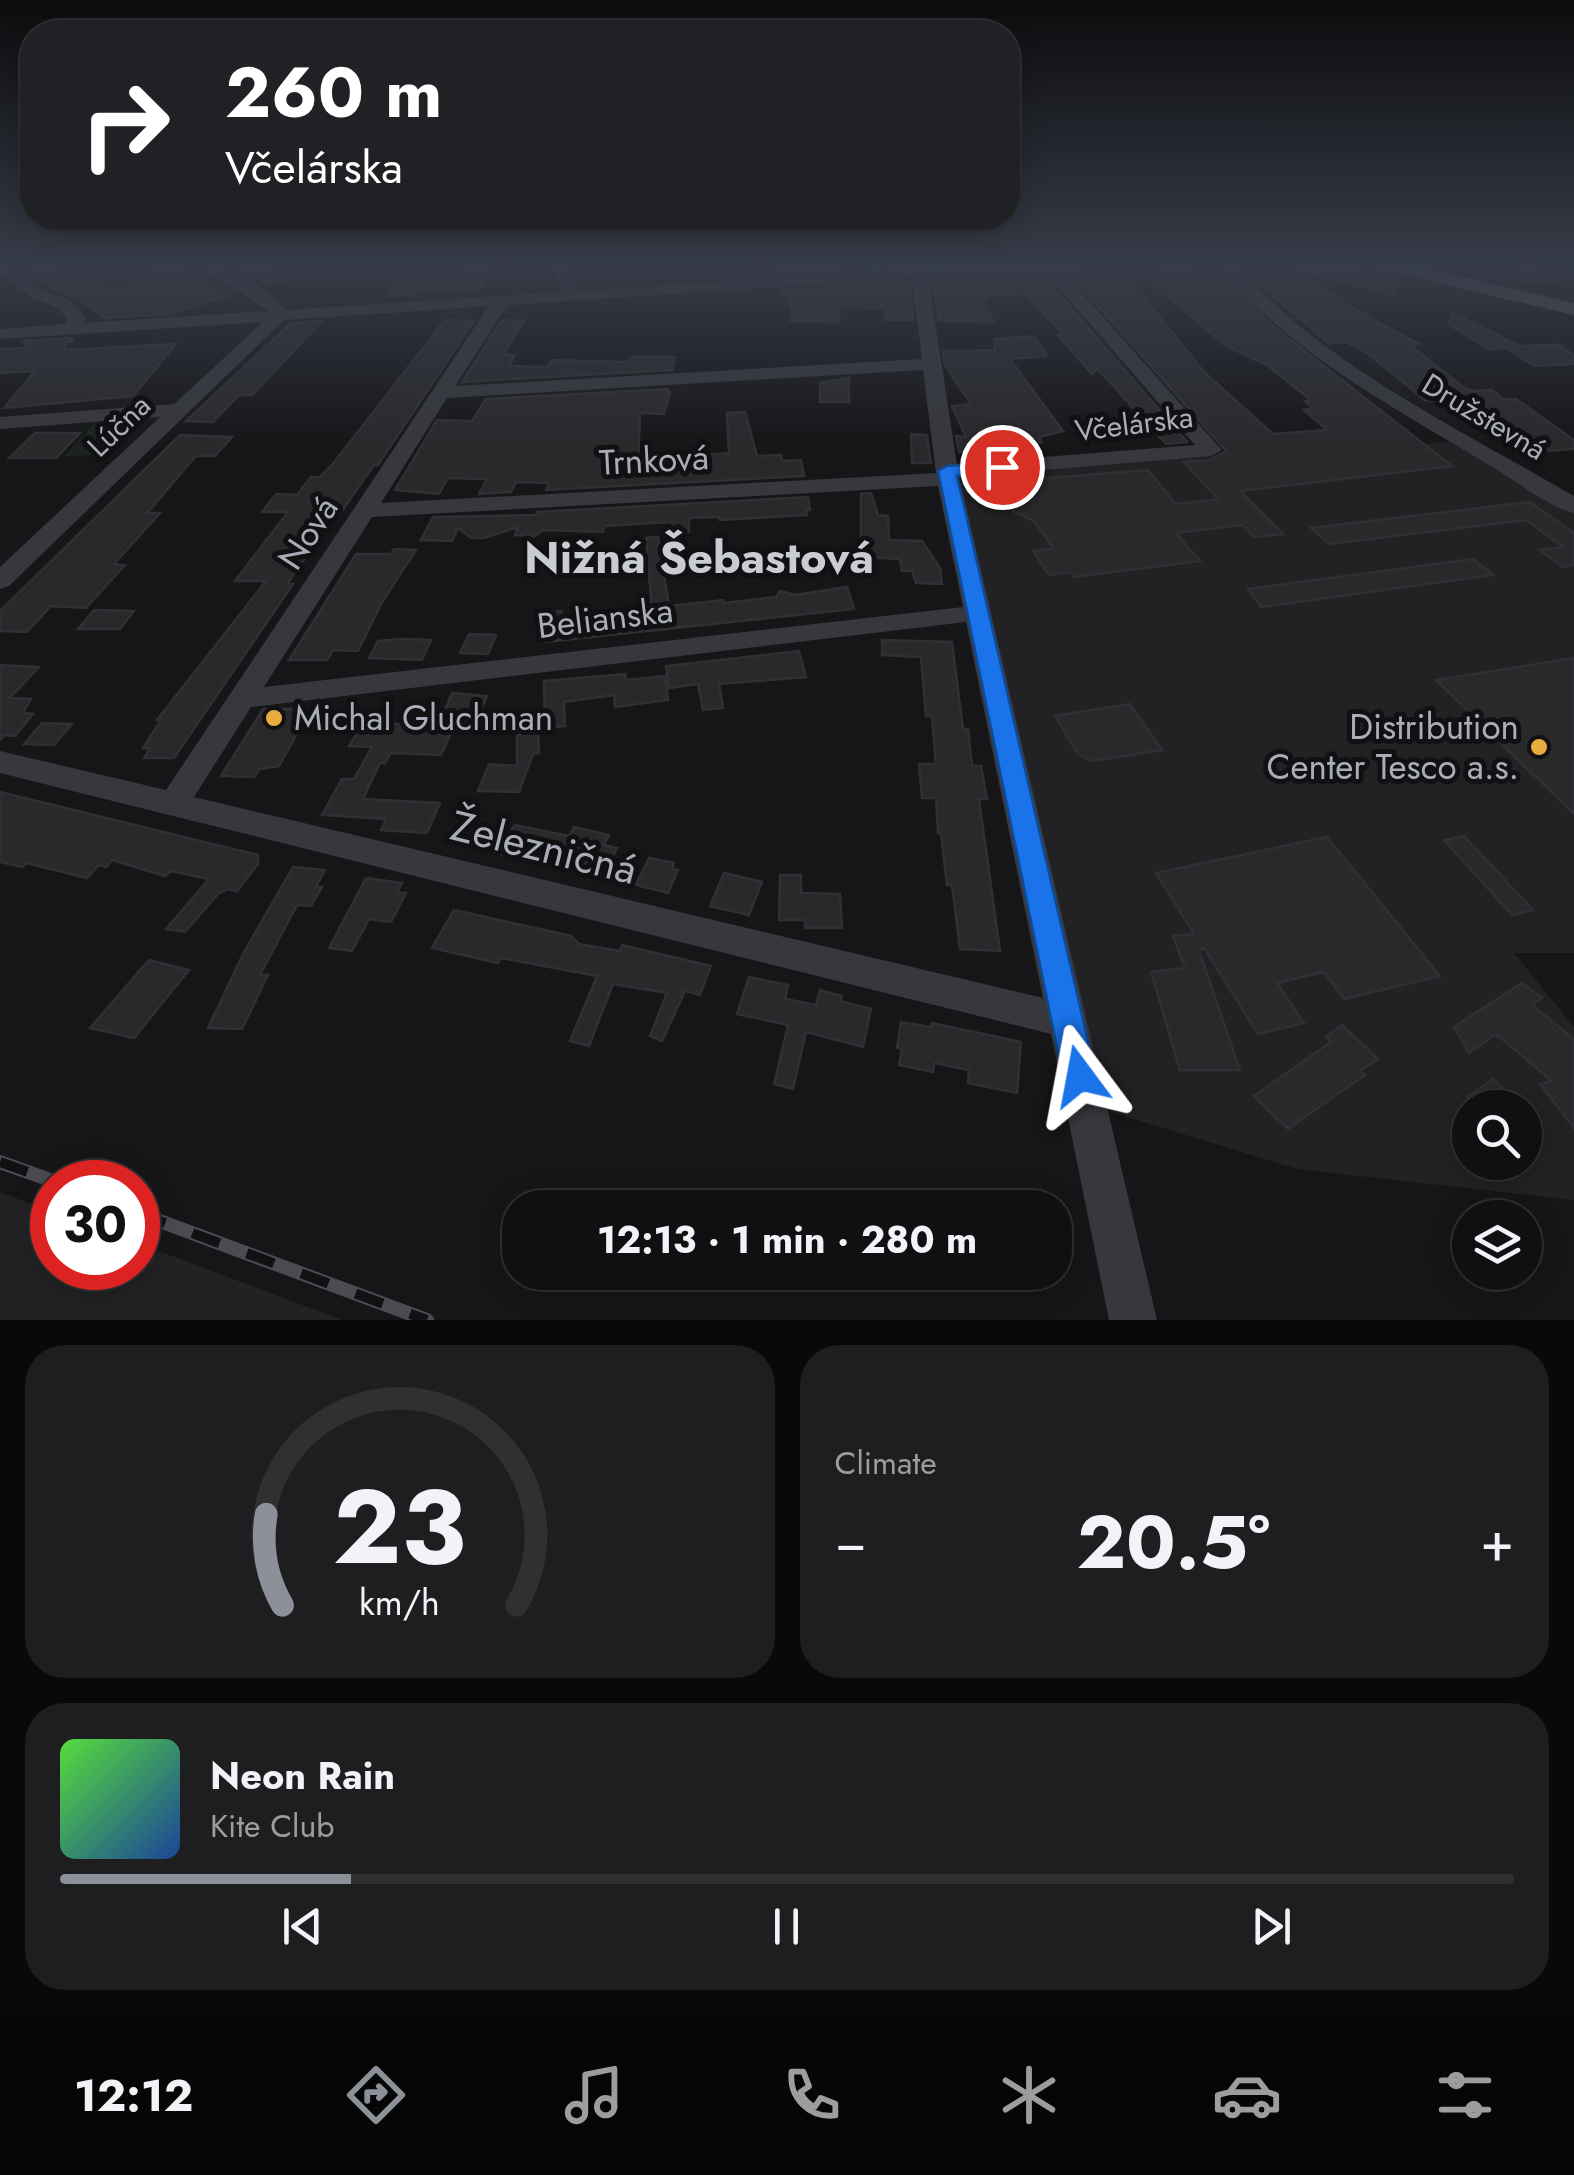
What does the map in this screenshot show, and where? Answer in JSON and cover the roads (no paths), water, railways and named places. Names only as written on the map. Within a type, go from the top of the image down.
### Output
[{"type":"street","points":[[71,329],[74,325]]},
{"type":"street","points":[[0,334],[137,325]]},
{"type":"street","name":"Lúčna","points":[[0,581],[270,325]]},
{"type":"street","name":"Nová","points":[[174,803],[486,325]]},
{"type":"street","points":[[928,325],[948,475],[1132,1320]]},
{"type":"street","name":"Včelárska","points":[[948,475],[1211,450],[1100,325]]},
{"type":"street","name":"Družstevná","points":[[1289,325],[1401,403],[1574,506]]},
{"type":"street","points":[[441,393],[934,364]]},
{"type":"street","points":[[0,423],[180,410]]},
{"type":"street","name":"Trnková","points":[[364,511],[948,475]]},
{"type":"street","points":[[0,549],[28,554]]},
{"type":"street","name":"Belianska","points":[[242,699],[978,612]]},
{"type":"street","name":"Železničná","points":[[0,762],[1067,1021]]},
{"type":"railway","points":[[0,1162],[30,1173]]},
{"type":"railway","points":[[160,1221],[427,1320]]},
{"type":"place","name":"Michal Gluchman","points":[[274,718]]},
{"type":"place","name":"Distribution Center Tesco a.s.","points":[[1539,747]]},
{"type":"district","name":"Nižná Šebastová","points":[[699,557]]}]
